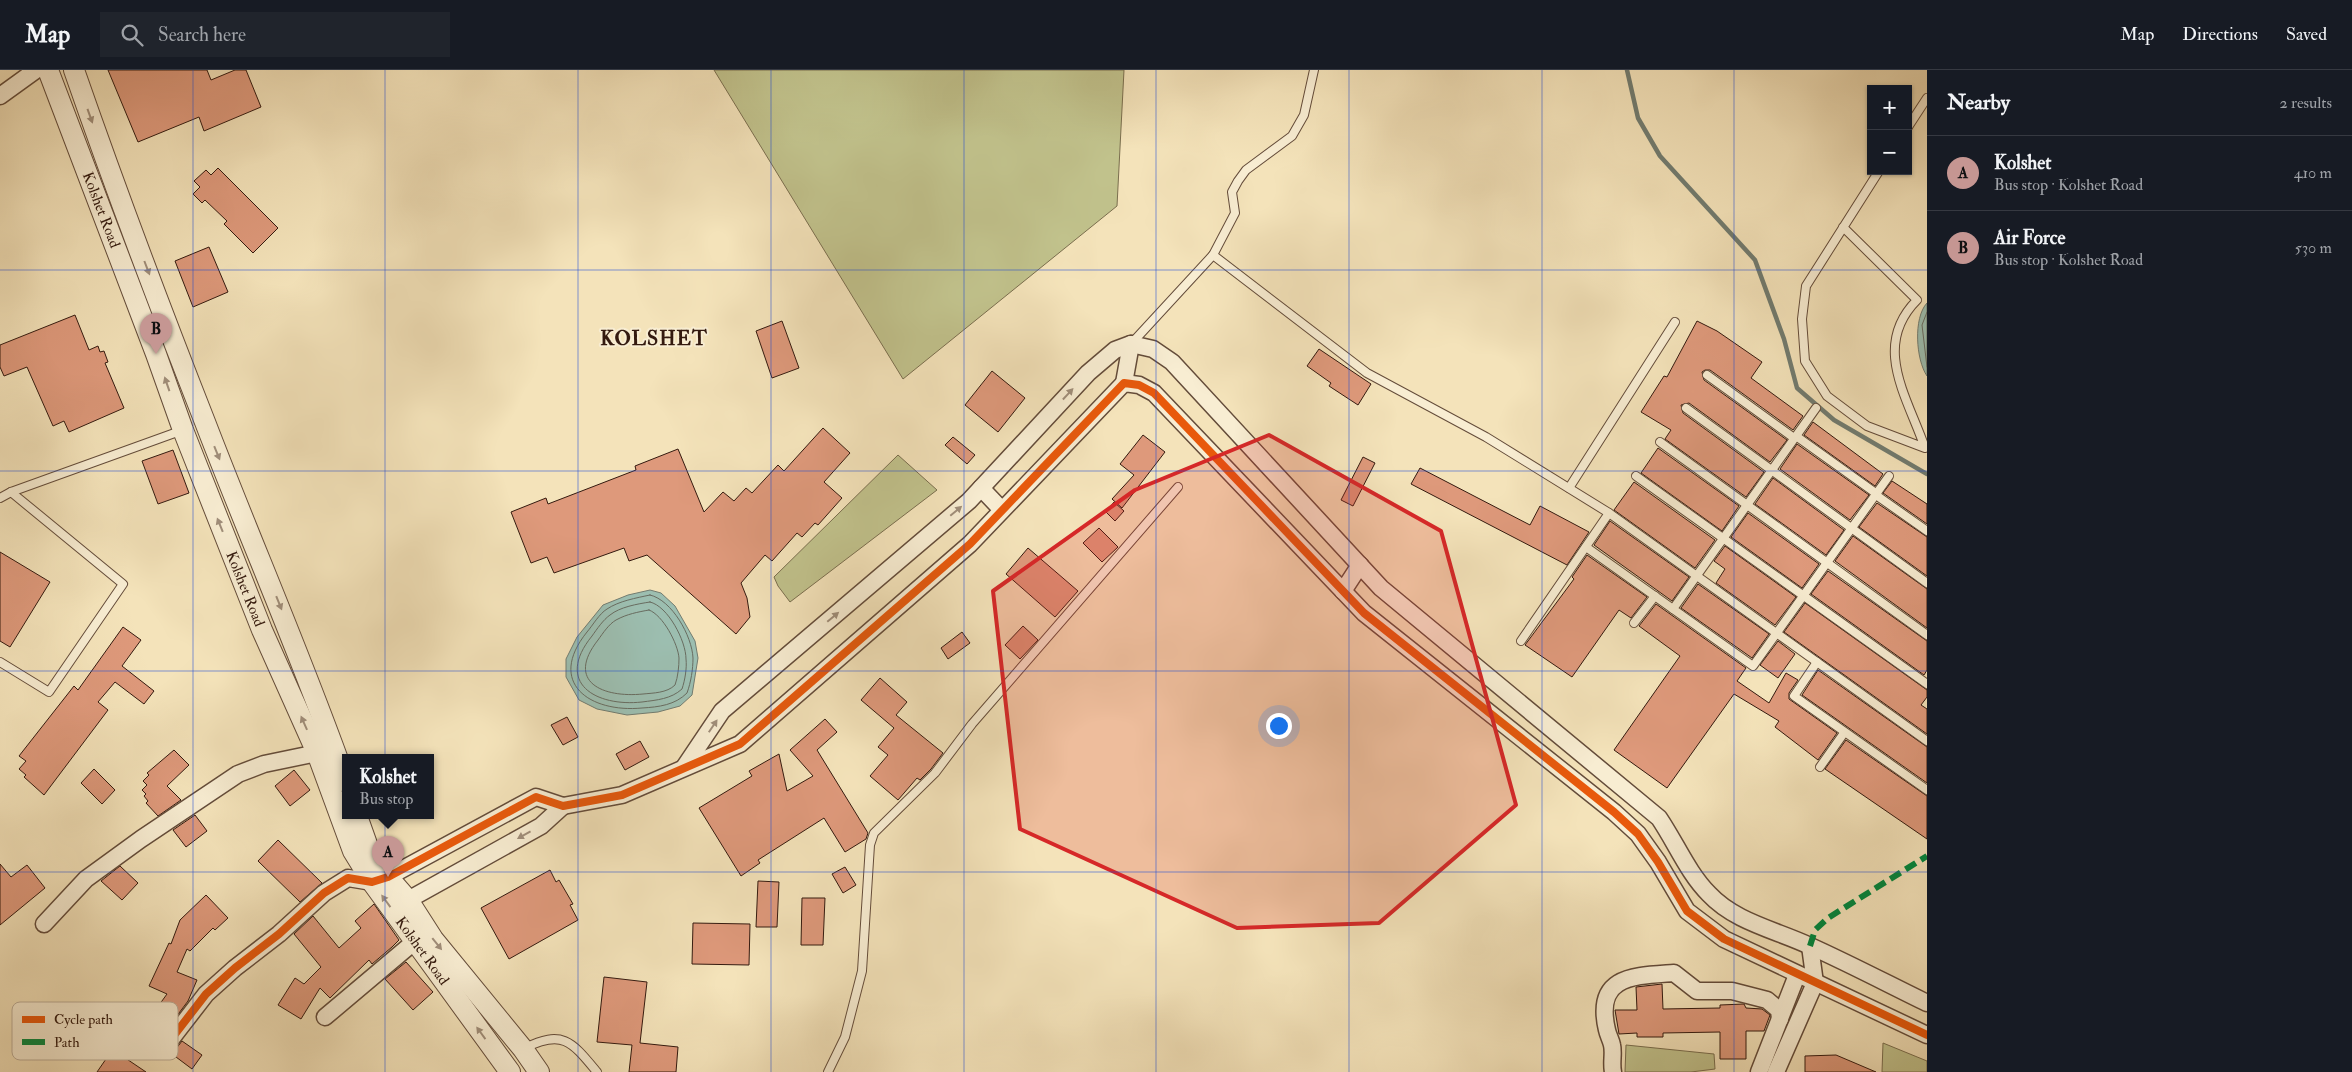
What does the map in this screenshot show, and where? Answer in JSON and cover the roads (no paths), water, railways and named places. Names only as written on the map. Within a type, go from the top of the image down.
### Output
[{"type":"street","points":[[0,96],[36,70]]},
{"type":"street","name":"Kolshet Road","points":[[48,70],[156,354],[182,430],[262,630],[325,749],[342,776]]},
{"type":"street","name":"Kolshet Road","points":[[74,70],[118,196],[204,421],[285,618],[342,811]]},
{"type":"street","points":[[99,206],[118,196]]},
{"type":"street","points":[[178,1030],[206,994],[235,968],[279,934],[324,893],[348,878],[380,879],[536,797],[563,806],[622,794],[650,784],[685,766],[740,744],[970,544],[1124,383],[1131,344]]},
{"type":"street","points":[[685,766],[722,711],[969,501],[1088,372],[1115,350],[1131,344],[1153,350],[1172,362],[1381,588],[1659,818],[1678,846],[1693,876],[1710,896],[1738,916],[1810,946],[1927,1003]]},
{"type":"street","points":[[1124,383],[1139,385],[1154,393],[1364,613],[1614,812],[1638,834],[1658,862],[1687,911],[1724,939],[1927,1035]]},
{"type":"street","points":[[182,430],[204,421]]},
{"type":"street","points":[[981,488],[1002,510]]},
{"type":"street","points":[[1343,591],[1360,565]]},
{"type":"street","points":[[44,924],[86,880],[149,833],[238,774],[264,764],[325,749]]},
{"type":"street","points":[[1614,812],[1632,796]]},
{"type":"street","points":[[408,900],[541,826],[563,806]]},
{"type":"street","name":"Kolshet Road","points":[[344,819],[353,851],[380,879],[408,900],[433,939],[523,1049],[539,1072]]},
{"type":"street","name":"Kolshet Road","points":[[358,819],[380,879],[414,942],[507,1067]]},
{"type":"street","points":[[325,1017],[414,942]]},
{"type":"street","points":[[1776,1072],[1815,983],[1810,946]]},
{"type":"street","points":[[1613,1072],[1612,1046],[1606,1029],[1605,999],[1611,988],[1630,977],[1674,973],[1697,992],[1732,991],[1767,1000],[1779,1010],[1780,1019]]},
{"type":"street","points":[[1759,1072],[1797,975]]},
{"type":"street","points":[[507,1067],[523,1049]]},
{"type":"lane","points":[[1131,344],[1213,255],[1235,213],[1232,192],[1238,181],[1246,170],[1292,136],[1304,115],[1314,70]]},
{"type":"lane","points":[[1912,121],[1927,98]]},
{"type":"lane","points":[[1843,227],[1917,300],[1904,313],[1894,347],[1896,371],[1903,397],[1917,424],[1925,448],[1867,426],[1827,396],[1805,362],[1802,319],[1806,286],[1843,227],[1876,175]]},
{"type":"lane","points":[[1213,255],[1367,372],[1486,437],[1609,512],[1927,741]]},
{"type":"lane","points":[[1569,488],[1675,322]]},
{"type":"lane","points":[[1707,375],[1927,531]]},
{"type":"lane","points":[[1686,408],[1927,583]]},
{"type":"lane","points":[[1673,609],[1816,408]]},
{"type":"lane","points":[[0,498],[11,492],[182,430]]},
{"type":"lane","points":[[1660,442],[1828,562],[1927,636]]},
{"type":"lane","points":[[1636,476],[1927,684]]},
{"type":"lane","points":[[1586,547],[1753,666],[1889,476]]},
{"type":"lane","points":[[828,1072],[845,1037],[862,971],[870,846],[874,833],[935,773],[972,724],[1178,486]]},
{"type":"lane","points":[[0,662],[49,692],[123,584],[11,492]]},
{"type":"lane","points":[[1521,641],[1609,512]]},
{"type":"lane","points":[[1634,623],[1655,596]]},
{"type":"lane","points":[[1817,662],[1794,696],[1927,790]]},
{"type":"lane","points":[[1820,766],[1844,733]]},
{"type":"lane","points":[[523,1049],[542,1039],[561,1039],[572,1045],[597,1072]]},
{"type":"water","points":[[1927,303],[1927,376],[1918,350],[1918,328],[1920,318]]},
{"type":"water","points":[[650,590],[661,593],[675,606],[695,641],[698,658],[692,695],[680,706],[658,712],[627,715],[597,709],[579,700],[566,677],[566,659],[577,637],[603,605],[628,595]]},
{"type":"waterway","points":[[1627,70],[1638,118],[1660,156],[1755,260],[1784,339],[1797,388],[1834,420],[1927,474]]},
{"type":"place","name":"Air Force","points":[[156,354]]},
{"type":"place","name":"Kolshet","points":[[388,877]]},
{"type":"district","name":"KOLSHET","points":[[654,338]]}]
